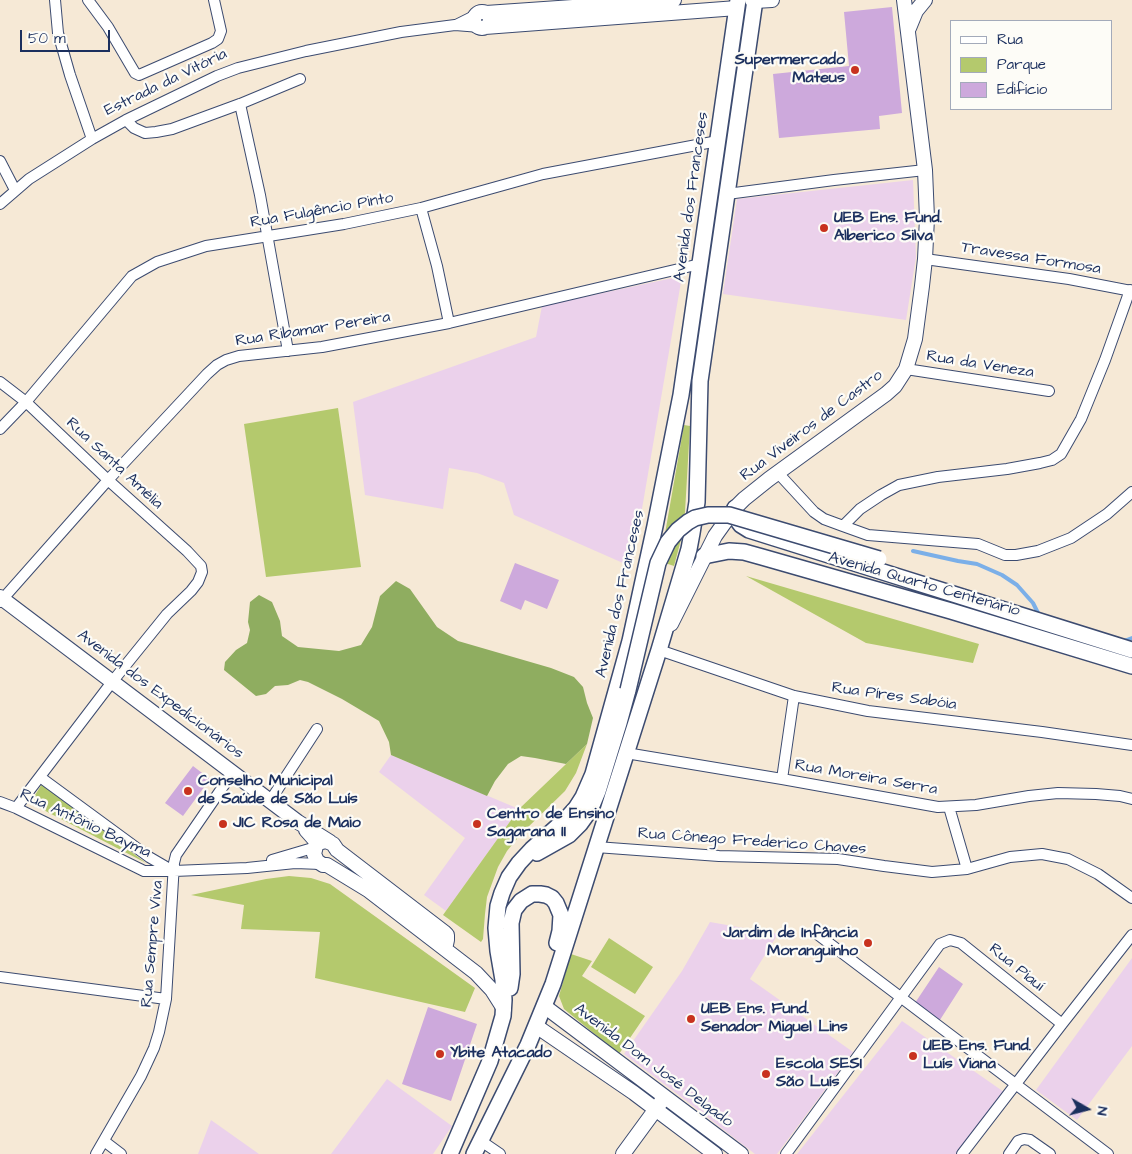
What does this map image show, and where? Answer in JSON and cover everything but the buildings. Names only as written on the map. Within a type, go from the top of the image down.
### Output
[{"type":"main road","points":[[737,7],[754,0]]},
{"type":"main road","name":"Avenida dos Franceses","points":[[478,1147],[516,1071],[561,961],[659,650],[692,534],[697,502],[700,381],[754,0]]},
{"type":"main road","name":"Avenida dos Franceses","points":[[450,1154],[481,1084],[496,1042],[504,1009],[503,980],[496,939],[496,917],[502,893],[513,870],[567,818],[583,797],[592,774],[630,641],[655,526],[680,395],[737,7]]},
{"type":"main road","name":"Avenida Quarto Centenário","points":[[735,508],[735,517],[741,525],[749,530],[1132,650]]},
{"type":"main road","points":[[513,870],[533,855],[569,835],[586,817],[598,791],[620,723],[658,563],[668,542],[688,522],[708,514],[729,515],[879,559],[957,596]]},
{"type":"main road","name":"Avenida Quarto Centenário","points":[[704,556],[723,551],[744,552],[951,610],[1132,666]]},
{"type":"main road","points":[[496,1042],[511,983],[512,916],[517,905],[525,897],[532,894],[546,895],[552,898],[559,909],[561,916],[560,931],[516,1071]]},
{"type":"street","points":[[55,0],[58,34],[92,140]]},
{"type":"street","points":[[88,0],[108,27],[133,70],[139,75],[218,39],[221,31],[214,0]]},
{"type":"street","name":"Estrada da Vitória","points":[[0,204],[29,179],[126,120],[238,68],[367,38],[455,25],[481,16],[562,4],[674,0]]},
{"type":"street","points":[[754,0],[772,0]]},
{"type":"street","name":"Rua Viveiros de Castro","points":[[659,650],[704,556],[721,526],[735,508],[778,473],[886,394],[895,386],[906,369],[915,338],[925,259],[926,218],[925,170],[904,0]]},
{"type":"street","points":[[908,31],[916,11],[924,0]]},
{"type":"street","name":"Estrada da Vitória","points":[[481,16],[737,7]]},
{"type":"street","points":[[126,120],[139,131],[145,133],[156,132],[240,104],[300,79]]},
{"type":"street","points":[[240,104],[260,195],[288,351]]},
{"type":"street","name":"Rua Fulgêncio Pinto","points":[[0,429],[26,402],[132,276],[157,262],[206,246],[344,224],[421,208],[543,174],[718,141]]},
{"type":"street","points":[[0,161],[15,190]]},
{"type":"street","points":[[727,194],[925,170]]},
{"type":"street","points":[[421,208],[437,266],[449,323]]},
{"type":"street","name":"Travessa Formosa","points":[[925,259],[1069,279],[1131,290]]},
{"type":"street","name":"Rua Ribamar Pereira","points":[[1,600],[206,374],[226,360],[239,356],[322,347],[449,323],[700,264]]},
{"type":"street","points":[[843,526],[860,509],[899,485],[938,477],[1007,469],[1052,460],[1061,454],[1081,419],[1131,290]]},
{"type":"street","name":"Rua da Veneza","points":[[906,369],[1048,391]]},
{"type":"street","name":"Rua Santa Amélia","points":[[0,382],[26,402],[201,566],[202,572],[198,582],[167,614],[112,682]]},
{"type":"street","points":[[778,473],[814,512],[824,519],[843,526],[868,535],[978,544],[1005,555],[1016,555],[1038,550],[1071,538],[1107,514],[1132,492]]},
{"type":"street","name":"Avenida dos Expedicionários","points":[[1,600],[233,772],[298,822],[325,846],[444,932],[447,935],[445,949]]},
{"type":"street","name":"Rua Píres Sabóia","points":[[659,650],[794,696],[868,711],[1132,745]]},
{"type":"street","points":[[16,808],[112,682]]},
{"type":"street","points":[[782,779],[794,696]]},
{"type":"street","points":[[270,801],[317,729]]},
{"type":"street","name":"Rua Moreira Serra","points":[[626,753],[938,807],[976,805],[1058,793],[1120,796],[1132,799]]},
{"type":"street","name":"Rua Sempre Viva","points":[[96,1154],[141,1076],[159,1032],[166,999],[176,855],[233,772]]},
{"type":"street","name":"Rua Sempre Viva","points":[[40,777],[149,857],[174,872]]},
{"type":"street","name":"Rua Antônio Bayma","points":[[0,802],[16,808],[144,871],[174,872],[295,863],[324,864]]},
{"type":"street","points":[[949,807],[967,870]]},
{"type":"street","points":[[324,864],[334,861],[336,858],[325,846],[314,854],[317,861],[368,890],[445,949],[481,978],[492,990],[504,1009]]},
{"type":"street","name":"Rua Antônio Bayma","points":[[247,868],[325,846]]},
{"type":"street","name":"Rua Cônego Frederico Chaves","points":[[596,847],[719,856],[838,860],[932,872],[967,870],[1010,857],[1042,854],[1068,860],[1098,874],[1132,898]]},
{"type":"street","points":[[817,934],[1108,1154]]},
{"type":"street","points":[[962,1154],[1132,935]]},
{"type":"street","name":"Rua Piauí","points":[[901,998],[940,944],[950,940],[962,943],[1062,1024]]},
{"type":"street","points":[[0,977],[166,999]]},
{"type":"street","points":[[786,1154],[901,998]]},
{"type":"street","name":"Avenida Dom José Delgado","points":[[544,1006],[741,1154]]},
{"type":"street","name":"Avenida Dom José Delgado","points":[[536,1026],[634,1093],[715,1154]]},
{"type":"street","points":[[623,1154],[665,1096]]},
{"type":"street","points":[[1009,1154],[1018,1141],[1024,1138],[1050,1154]]},
{"type":"street","points":[[104,1141],[121,1154]]},
{"type":"street","points":[[478,1147],[500,1154]]},
{"type":"shaded area","name":"UEB Ens. Fund. Alberico Silva","points":[[913,180],[916,257],[906,320],[723,294],[737,199]]},
{"type":"shaded area","points":[[682,276],[632,567],[514,515],[504,483],[477,473],[449,468],[443,509],[365,495],[353,402],[536,337],[542,306]]},
{"type":"shaded area","name":"Centro de Ensino Sagarana II","points":[[391,755],[519,809],[446,911],[424,895],[465,838],[379,772]]},
{"type":"shaded area","points":[[710,922],[778,934],[750,979],[853,1052],[777,1154],[755,1154],[624,1054],[682,971]]},
{"type":"shaded area","points":[[1132,958],[1132,1046],[1077,1120],[1036,1090]]},
{"type":"shaded area","name":"UEB Ens. Fund. Luís Viana","points":[[902,1021],[1004,1092],[956,1154],[797,1154]]},
{"type":"shaded area","points":[[387,1079],[452,1126],[433,1154],[331,1154]]},
{"type":"shaded area","points":[[211,1120],[259,1154],[198,1154]]},
{"type":"green space","points":[[338,408],[361,567],[266,577],[244,424]]},
{"type":"green space","points":[[684,425],[690,426],[685,512],[682,536],[674,566],[665,563],[663,545]]},
{"type":"green space","points":[[746,576],[979,644],[973,663],[866,643]]},
{"type":"green space","points":[[396,581],[410,589],[437,627],[458,641],[551,668],[574,677],[583,687],[593,718],[587,744],[566,764],[521,756],[508,764],[495,781],[487,796],[391,755],[389,742],[379,721],[308,682],[300,680],[288,685],[275,686],[266,694],[256,696],[224,670],[225,662],[236,650],[247,643],[250,630],[248,622],[250,602],[259,595],[272,602],[280,621],[282,636],[298,647],[339,651],[361,645],[372,627],[380,596]]},
{"type":"green space","points":[[587,744],[576,773],[565,791],[521,834],[507,851],[498,867],[487,897],[483,939],[481,942],[443,915],[519,809]]},
{"type":"green space","points":[[42,784],[146,863],[30,803]]},
{"type":"green space","points":[[289,876],[311,878],[330,884],[475,988],[465,1012],[315,978],[320,932],[241,929],[244,905],[191,895]]},
{"type":"green space","points":[[609,938],[653,967],[635,994],[591,967]]},
{"type":"green space","points":[[571,954],[592,961],[582,976],[645,1016],[619,1054],[564,1009],[559,996]]},
{"type":"waterway","points":[[913,551],[977,564],[1002,575],[1017,585],[1033,603],[1040,617]]},
{"type":"waterway","points":[[1124,641],[1132,638]]},
{"type":"place","name":"Supermercado Mateus","points":[[855,70]]},
{"type":"place","name":"UEB Ens. Fund. Alberico Silva","points":[[824,228]]},
{"type":"place","name":"Conselho Municipal de Saúde de São Luís","points":[[188,791]]},
{"type":"place","name":"JIC Rosa de Maio","points":[[223,824]]},
{"type":"place","name":"Centro de Ensino Sagarana II","points":[[477,824]]},
{"type":"place","name":"Jardim de Infância Moranguinho","points":[[868,943]]},
{"type":"place","name":"UEB Ens. Fund. Senador Miguel Lins","points":[[691,1019]]},
{"type":"place","name":"Ybite Atacado","points":[[440,1054]]},
{"type":"place","name":"UEB Ens. Fund. Luís Viana","points":[[913,1056]]},
{"type":"place","name":"Escola SESI São Luís","points":[[766,1074]]}]
